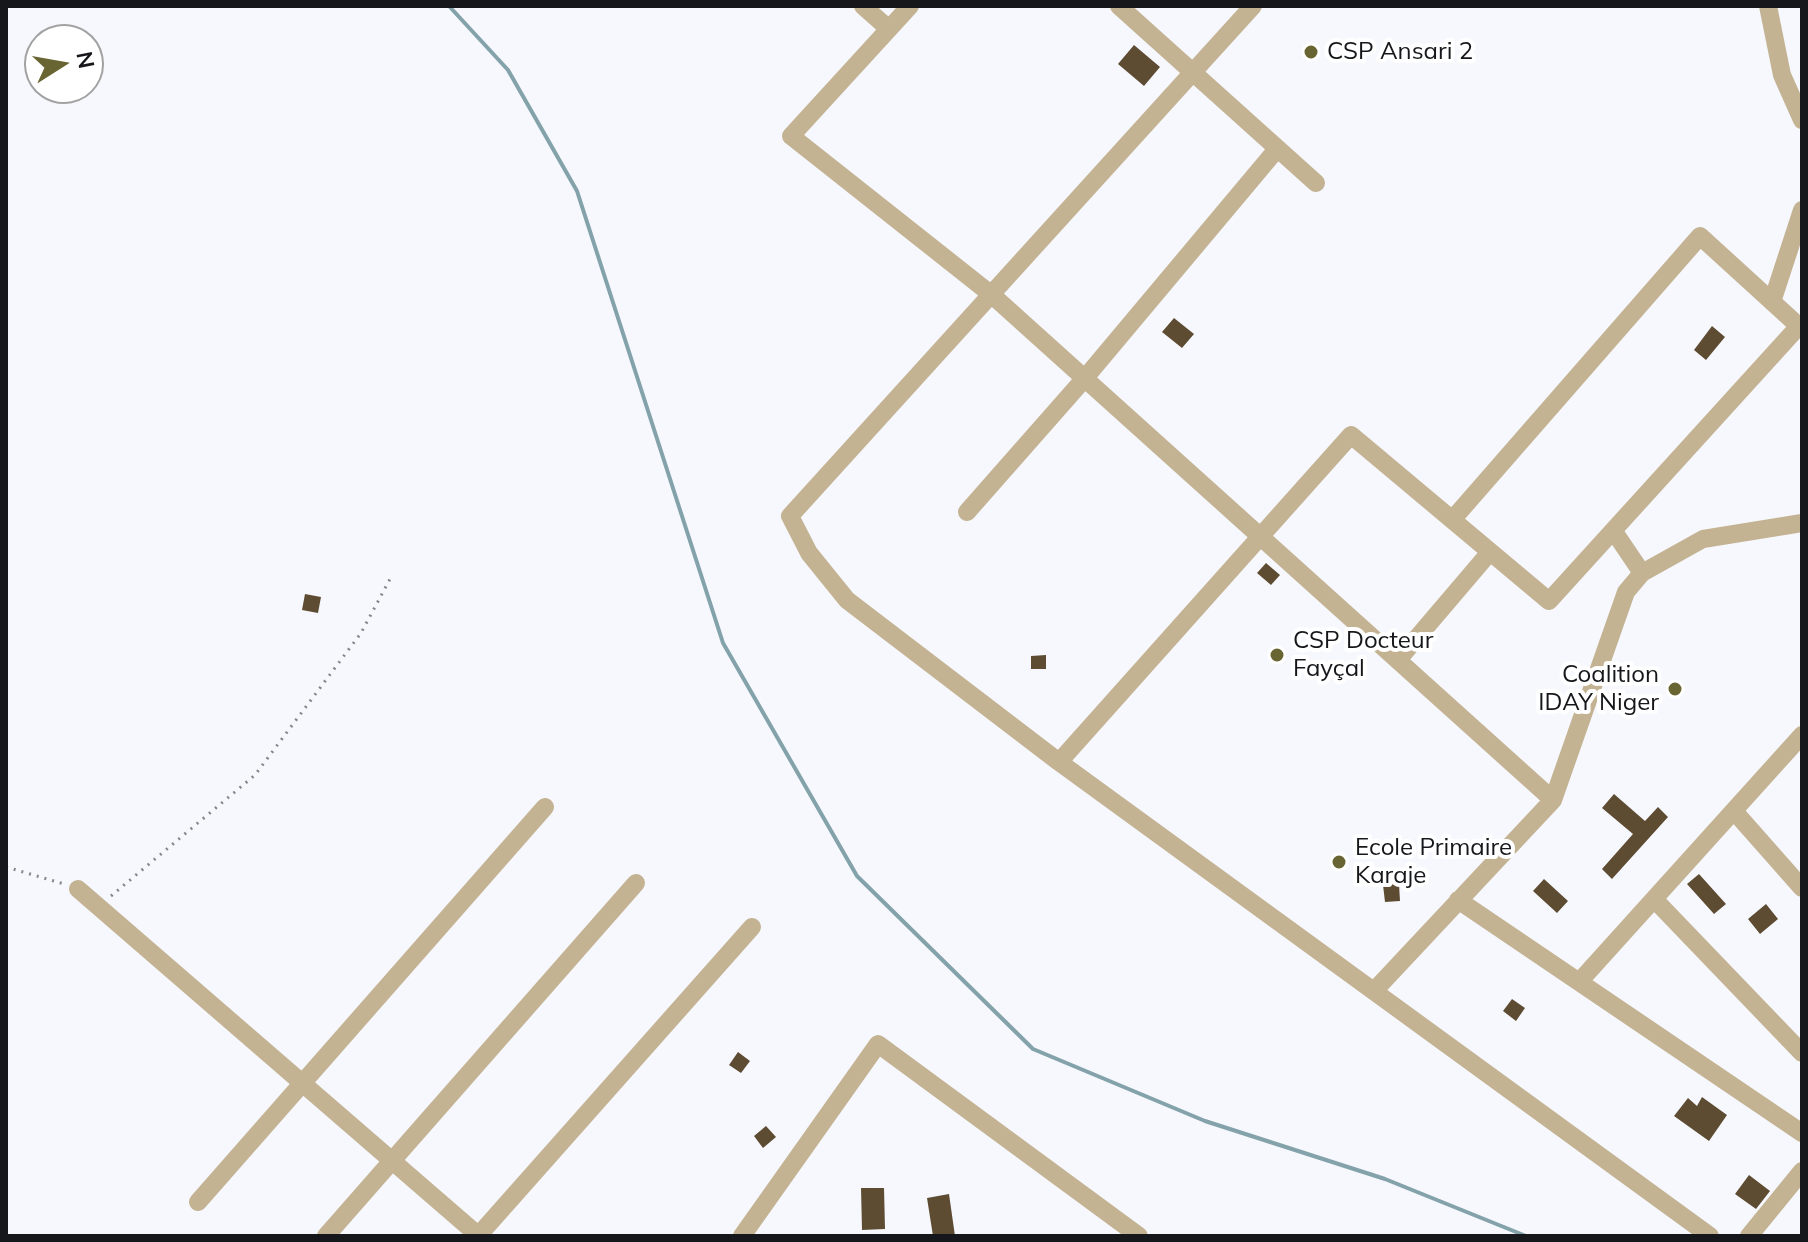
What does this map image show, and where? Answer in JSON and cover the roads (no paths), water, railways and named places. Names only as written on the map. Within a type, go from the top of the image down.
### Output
[{"type":"street","points":[[863,6],[889,29]]},
{"type":"street","points":[[910,6],[791,136],[992,295],[1553,800]]},
{"type":"street","points":[[1119,6],[1316,183]]},
{"type":"street","points":[[1253,6],[790,516],[809,553],[847,600],[1059,762],[1710,1236]]},
{"type":"street","points":[[1768,6],[1782,75],[1802,120]]},
{"type":"street","points":[[967,512],[1085,378],[1277,149]]},
{"type":"street","points":[[1772,302],[1802,210]]},
{"type":"street","points":[[1059,762],[1351,435],[1490,552],[1549,601],[1801,328],[1700,236],[1452,520]]},
{"type":"street","points":[[1374,991],[1553,800],[1626,592],[1642,573],[1703,539],[1802,523]]},
{"type":"street","points":[[1615,533],[1642,573]]},
{"type":"street","points":[[1398,660],[1490,552]]},
{"type":"street","points":[[1579,982],[1802,735]]},
{"type":"street","points":[[198,1202],[545,807]]},
{"type":"street","points":[[1734,811],[1802,888]]},
{"type":"street","points":[[326,1236],[636,883]]},
{"type":"street","points":[[78,889],[478,1236],[752,927]]},
{"type":"street","points":[[1654,899],[1802,1053]]},
{"type":"street","points":[[1458,900],[1802,1133]]},
{"type":"street","points":[[742,1236],[878,1044],[1139,1236]]},
{"type":"street","points":[[1749,1236],[1802,1171]]},
{"type":"waterway","points":[[449,6],[508,70],[577,191],[723,643],[857,876],[1033,1049],[1205,1121],[1385,1179],[1526,1236]]},
{"type":"place","name":"CSP Ansari 2","points":[[1311,52]]},
{"type":"place","name":"CSP Docteur Fayçal","points":[[1277,655]]},
{"type":"place","name":"Coalition IDAY Niger","points":[[1675,689]]},
{"type":"place","name":"Ecole Primaire Karaje","points":[[1339,862]]}]
